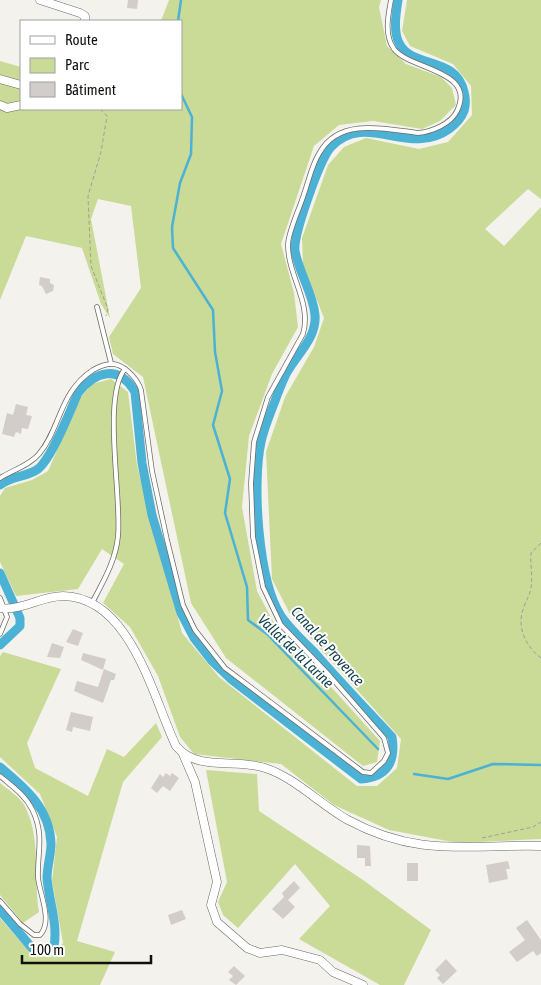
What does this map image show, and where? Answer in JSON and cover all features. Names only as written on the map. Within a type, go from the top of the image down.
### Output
[{"type":"street","points":[[40,0],[80,12],[85,16],[85,20]]},
{"type":"street","points":[[0,79],[20,85]]},
{"type":"street","points":[[0,105],[7,108],[20,105]]},
{"type":"street","points":[[2,609],[63,596],[77,598],[92,604],[118,624],[141,662],[171,734],[183,754],[194,782],[218,882],[211,905],[217,922],[247,948],[260,953],[282,950],[320,960],[333,972],[363,985]]},
{"type":"street","points":[[183,754],[203,761],[245,764],[275,771],[348,820],[381,835],[415,845],[451,848],[541,846]]},
{"type":"lane","points":[[0,478],[34,460],[41,452],[68,396],[82,378],[99,366],[111,363],[125,369],[135,379],[141,390],[152,471],[167,540],[183,605],[195,630],[225,668],[363,772],[371,774],[384,761],[388,753],[384,738],[346,697],[329,675],[281,625],[265,595],[253,537],[251,482],[254,442],[268,397],[303,334],[306,322],[305,312],[291,267],[288,244],[320,150],[337,135],[360,127],[418,134],[428,132],[453,117],[458,110],[460,96],[452,79],[445,74],[406,59],[394,48],[387,30],[391,0]]},
{"type":"lane","points":[[97,307],[111,363]]},
{"type":"lane","points":[[92,604],[111,565],[118,538],[120,515],[114,448],[117,381],[125,369]]},
{"type":"lane","points":[[0,598],[2,609],[7,617],[0,634]]},
{"type":"lane","points":[[0,776],[23,796],[32,809],[38,825],[41,841],[38,878],[45,919],[44,930],[40,934],[34,935],[20,924],[0,901]]},
{"type":"path","points":[[101,110],[106,116],[106,124],[101,152],[88,196],[90,266],[106,302],[108,309],[106,316]]},
{"type":"path","points":[[541,543],[531,553],[530,591],[523,608],[521,621],[523,635],[530,649],[541,658]]},
{"type":"path","points":[[478,839],[533,826],[541,822]]},
{"type":"green space","points":[[169,0],[381,0],[379,7],[387,46],[406,64],[441,77],[452,88],[456,105],[440,121],[422,129],[373,121],[339,125],[314,146],[281,244],[294,293],[298,327],[272,374],[249,436],[242,507],[257,591],[275,625],[380,741],[377,762],[363,766],[226,658],[191,603],[143,377],[113,354],[109,337],[141,288],[131,206],[98,199],[91,219],[110,318],[101,304],[82,248],[26,236],[0,300],[0,61],[20,67],[20,110],[182,110],[182,20],[161,20]]},
{"type":"green space","points":[[407,0],[541,0],[541,199],[528,189],[485,229],[504,246],[541,207],[541,839],[458,843],[389,830],[334,805],[281,764],[194,754],[180,737],[158,676],[130,627],[103,603],[124,564],[102,549],[78,589],[16,596],[0,562],[0,496],[5,488],[32,480],[48,471],[80,398],[92,384],[111,379],[128,392],[137,465],[182,633],[219,677],[357,786],[377,786],[397,768],[401,739],[291,616],[272,579],[266,452],[285,397],[314,347],[324,318],[303,265],[302,238],[328,165],[344,147],[366,138],[419,149],[448,142],[472,115],[471,86],[453,64],[410,46],[402,31]]},
{"type":"green space","points":[[3,652],[61,669],[27,743],[35,768],[88,796],[107,749],[124,757],[156,723],[162,737],[123,782],[77,941],[115,952],[100,985],[0,985],[0,918],[33,956],[51,957],[63,943],[52,881],[57,837],[40,794],[0,757],[0,656]]},
{"type":"green space","points":[[206,770],[257,774],[259,811],[363,880],[431,930],[404,985],[380,985],[299,939],[330,906],[295,864],[238,928],[223,915],[218,902],[227,882]]},
{"type":"green space","points":[[0,783],[23,803],[33,828],[39,912],[23,923],[0,895]]},
{"type":"building","points":[[128,0],[138,0],[137,9],[127,8]]},
{"type":"building","points":[[40,277],[50,279],[50,283],[54,285],[53,291],[46,294],[42,286],[39,285]]},
{"type":"building","points":[[16,404],[28,407],[26,415],[32,416],[28,429],[22,428],[21,434],[16,432],[14,437],[2,434],[7,413],[13,415]]},
{"type":"building","points":[[73,629],[83,633],[78,646],[66,642]]},
{"type":"building","points":[[52,643],[64,647],[60,658],[47,657]]},
{"type":"building","points":[[83,653],[106,659],[103,670],[81,660]]},
{"type":"building","points":[[104,669],[116,674],[114,680],[111,680],[103,703],[74,691],[77,681],[98,687]]},
{"type":"building","points":[[71,712],[93,717],[90,731],[73,727],[72,732],[66,730]]},
{"type":"building","points":[[166,773],[170,776],[172,773],[179,778],[170,791],[163,786],[157,793],[151,788],[160,774],[163,777]]},
{"type":"building","points":[[357,845],[370,846],[371,866],[365,866],[365,858],[357,858]]},
{"type":"building","points":[[508,861],[510,869],[506,869],[508,879],[489,883],[486,865]]},
{"type":"building","points":[[407,863],[418,863],[418,881],[407,881]]},
{"type":"building","points":[[294,881],[300,888],[288,900],[295,907],[283,919],[272,909],[284,897],[282,893]]},
{"type":"building","points":[[182,910],[186,919],[171,925],[168,915]]},
{"type":"building","points":[[527,920],[541,940],[541,953],[537,956],[533,951],[517,962],[509,952],[525,940],[516,928]]},
{"type":"building","points":[[446,959],[457,971],[443,984],[437,978],[440,975],[435,970]]},
{"type":"building","points":[[234,966],[245,976],[236,985],[229,980],[233,976],[228,972]]},
{"type":"waterway","name":"Vallat de la Larine","points":[[178,20],[181,0]]},
{"type":"waterway","name":"Canal de Provence","points":[[0,485],[38,469],[49,455],[78,393],[85,385],[99,376],[107,374],[122,377],[135,392],[142,463],[152,515],[181,613],[194,638],[212,661],[232,680],[361,779],[377,775],[388,767],[392,754],[392,737],[288,626],[273,600],[262,556],[257,506],[257,482],[258,460],[267,421],[286,374],[309,339],[315,323],[314,307],[295,251],[298,230],[308,198],[326,154],[331,147],[344,137],[358,133],[418,139],[434,137],[454,125],[464,111],[466,102],[464,92],[459,80],[452,72],[413,56],[405,51],[399,43],[396,28],[398,0]]},
{"type":"waterway","name":"Vallat de la Larine","points":[[182,96],[192,117],[191,154],[180,183],[172,227],[173,248],[213,310],[215,352],[222,391],[213,425],[230,479],[225,513],[247,587],[248,620],[267,634],[378,749]]},
{"type":"waterway","name":"Canal de Provence","points":[[0,573],[20,618],[20,626],[0,645]]},
{"type":"waterway","name":"Vallat de la Larine","points":[[414,774],[448,779],[493,764],[541,765]]},
{"type":"waterway","name":"Canal de Provence","points":[[0,767],[27,791],[41,809],[50,831],[51,844],[47,878],[54,921],[54,946],[48,951],[32,948],[0,910]]}]
